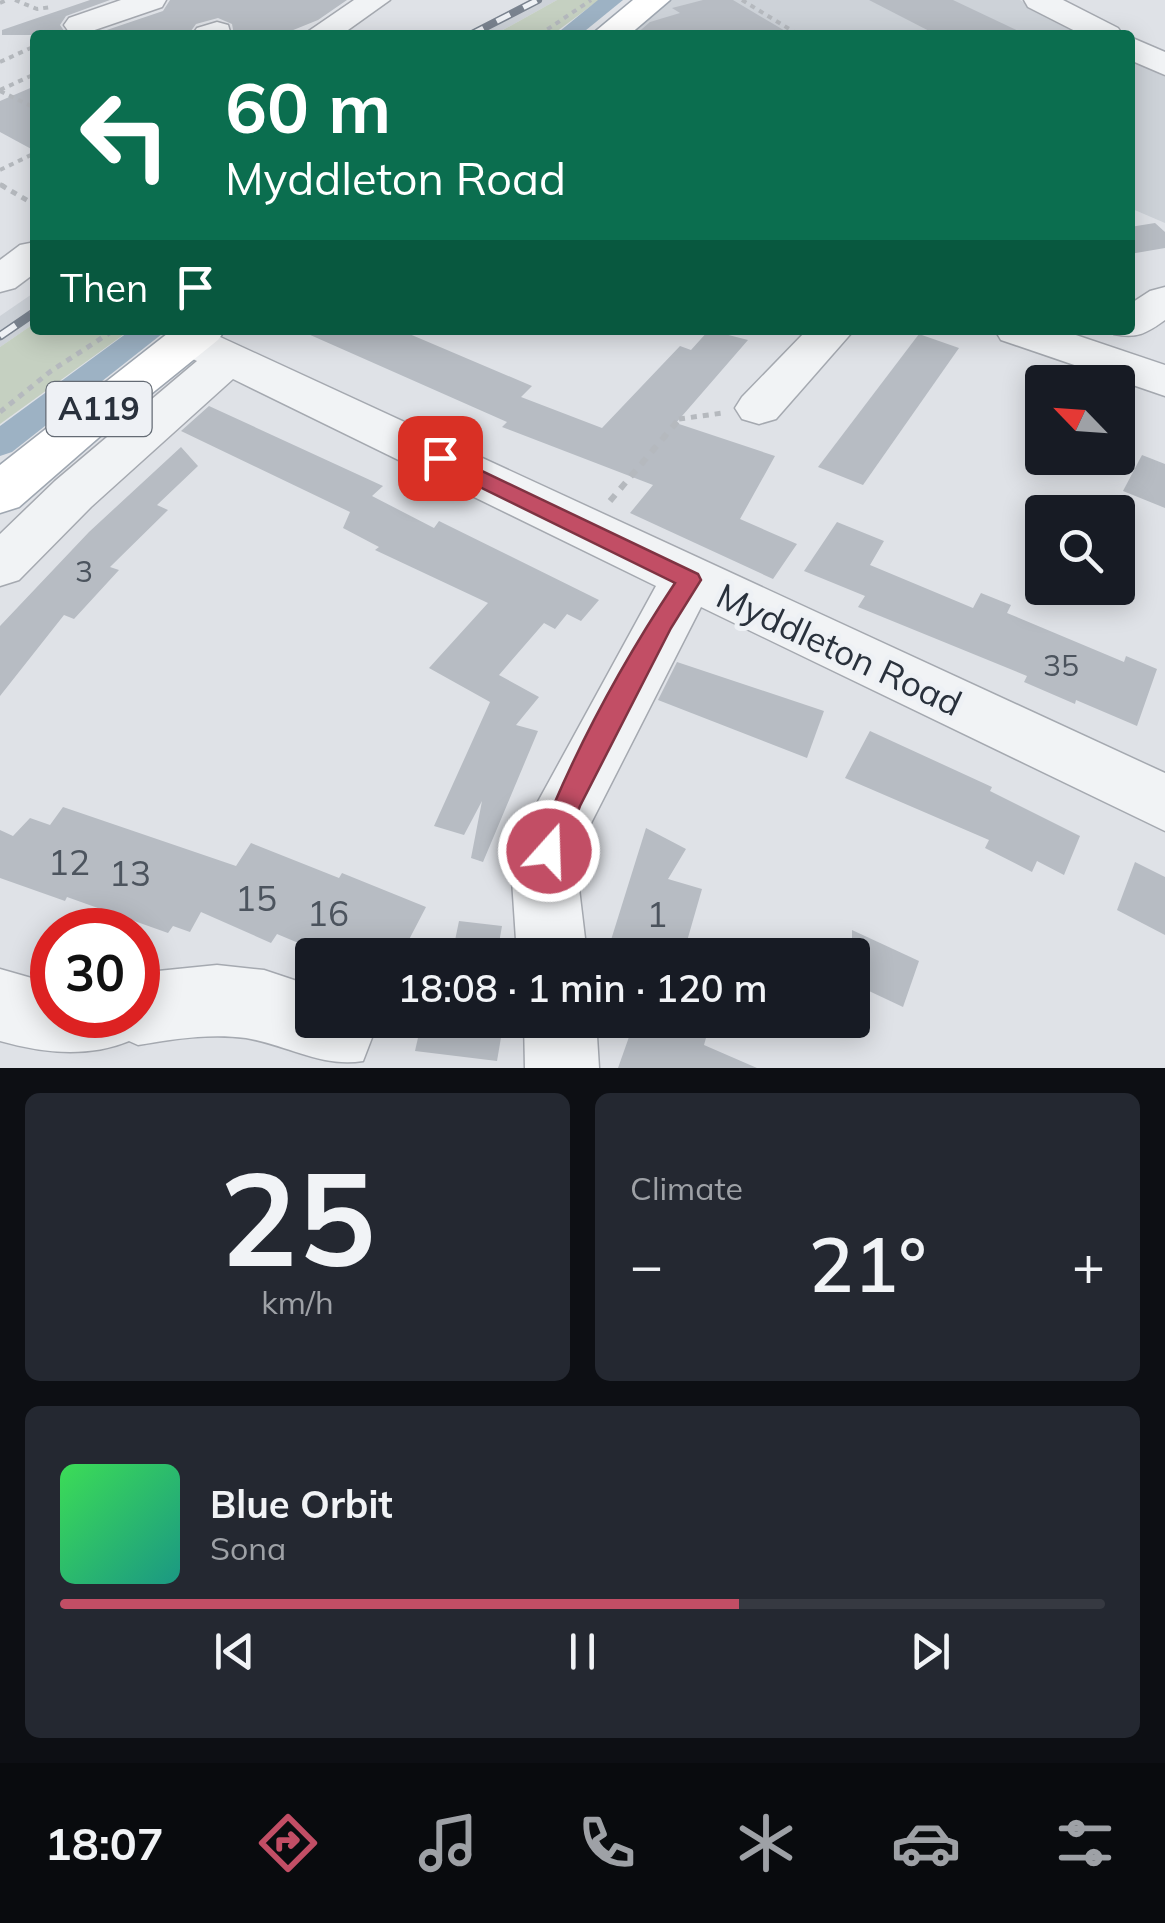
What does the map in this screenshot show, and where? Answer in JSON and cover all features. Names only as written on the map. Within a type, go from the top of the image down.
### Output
[{"type":"main road","points":[[615,30],[654,0]]},
{"type":"main road","name":"A119","points":[[0,494],[102,406],[206,343]]},
{"type":"street","points":[[73,14],[150,0]]},
{"type":"street","points":[[327,30],[375,0]]},
{"type":"street","points":[[1039,3],[1096,30]]},
{"type":"street","points":[[175,30],[203,27]]},
{"type":"street","points":[[1135,49],[1165,64]]},
{"type":"street","points":[[0,279],[30,258]]},
{"type":"street","points":[[1135,321],[1165,300]]},
{"type":"street","points":[[759,408],[827,335]]},
{"type":"street","points":[[1050,335],[1110,344],[1165,381]]},
{"type":"street","points":[[0,566],[73,494],[206,343]]},
{"type":"street","name":"Myddleton Road","points":[[206,343],[585,530],[1165,803]]},
{"type":"street","points":[[550,938],[544,880],[555,828],[662,622],[690,580]]},
{"type":"street","points":[[160,1006],[224,998],[255,1001],[295,1013]]},
{"type":"street","points":[[0,1005],[30,1014]]},
{"type":"street","points":[[561,1038],[562,1068]]},
{"type":"path","points":[[0,3],[8,0]]},
{"type":"path","points":[[15,0],[37,9],[73,14]]},
{"type":"path","points":[[547,30],[592,0]]},
{"type":"path","points":[[742,0],[791,30]]},
{"type":"path","points":[[0,62],[30,48]]},
{"type":"path","points":[[0,90],[30,76]]},
{"type":"path","points":[[0,90],[30,105]]},
{"type":"path","points":[[0,170],[30,155]]},
{"type":"path","points":[[0,184],[30,202]]},
{"type":"path","points":[[0,412],[51,371],[106,335]]},
{"type":"path","points":[[585,530],[682,416],[759,408]]},
{"type":"shaded area","points":[[529,0],[557,0],[503,30],[472,30]]},
{"type":"shaded area","points":[[670,0],[1020,0],[1073,30],[634,30]]},
{"type":"shaded area","points":[[1135,62],[1165,77],[1165,223],[1135,210]]},
{"type":"shaded area","points":[[30,295],[30,326],[0,347],[0,316]]},
{"type":"green space","points":[[557,0],[599,0],[559,30],[503,30]]},
{"type":"green space","points":[[30,326],[30,335],[123,335],[0,424],[0,347]]},
{"type":"building","points":[[90,0],[110,0],[66,16],[60,25],[64,30],[2,35],[2,30]]},
{"type":"building","points":[[170,0],[347,0],[318,20],[293,30],[233,30],[232,24],[218,18],[196,24],[192,30],[107,30],[163,11]]},
{"type":"building","points":[[703,0],[733,0],[784,30],[641,30],[650,22],[680,13],[672,8]]},
{"type":"building","points":[[869,0],[953,0],[1016,30],[927,30]]},
{"type":"building","points":[[30,88],[30,148],[0,132],[0,101]]},
{"type":"building","points":[[1155,223],[1165,232],[1165,248],[1135,253],[1135,226]]},
{"type":"building","points":[[310,335],[412,335],[532,386],[521,397],[602,428],[680,346],[691,350],[704,335],[748,340],[676,423],[775,456],[740,519],[797,544],[773,579],[630,513],[653,485],[502,427],[507,422]]},
{"type":"building","points":[[918,335],[959,348],[863,485],[818,467]]},
{"type":"building","points":[[209,406],[383,486],[372,496],[434,528],[439,521],[599,600],[581,621],[567,614],[555,629],[544,623],[499,675],[539,697],[516,725],[538,731],[483,862],[471,858],[482,801],[464,835],[434,826],[490,702],[429,668],[488,603],[375,550],[379,547],[343,528],[350,512],[181,431]]},
{"type":"building","points":[[181,447],[198,466],[157,505],[168,510],[110,567],[119,570],[74,619],[64,615],[0,696],[0,626],[89,532]]},
{"type":"building","points":[[1142,455],[1165,464],[1165,508],[1123,491],[1135,475]]},
{"type":"building","points":[[837,522],[884,541],[870,565],[973,608],[981,593],[1011,605],[1007,613],[1124,662],[1126,656],[1157,669],[1137,726],[1076,700],[1075,704],[1024,682],[1027,676],[858,607],[865,596],[804,571]]},
{"type":"building","points":[[677,662],[824,711],[807,758],[658,700]]},
{"type":"building","points":[[870,731],[992,787],[990,791],[1080,836],[1064,875],[1037,861],[1032,872],[985,848],[989,840],[845,778]]},
{"type":"building","points":[[63,807],[236,866],[251,843],[339,878],[342,873],[426,907],[410,938],[295,938],[295,942],[277,934],[271,943],[201,912],[190,932],[173,926],[168,933],[160,930],[160,908],[98,908],[0,878],[0,830],[13,836],[30,818],[50,825]]},
{"type":"building","points":[[646,828],[686,849],[668,879],[702,889],[688,938],[612,938]]},
{"type":"building","points":[[1135,862],[1165,877],[1165,935],[1117,910]]},
{"type":"building","points":[[459,921],[502,926],[500,938],[456,938]]},
{"type":"building","points":[[852,930],[869,938],[852,938]]},
{"type":"building","points":[[870,938],[919,961],[903,1007],[870,991]]},
{"type":"building","points":[[418,1038],[501,1038],[497,1061],[415,1051]]},
{"type":"building","points":[[629,1038],[706,1038],[704,1045],[757,1068],[618,1068]]},
{"type":"waterway","points":[[573,30],[612,0]]},
{"type":"waterway","points":[[0,444],[144,335]]},
{"type":"railway","points":[[480,30],[538,0]]},
{"type":"railway","points":[[0,336],[30,315]]},
{"type":"route","points":[[440,458],[690,580],[662,622],[567,803],[549,851]]}]
